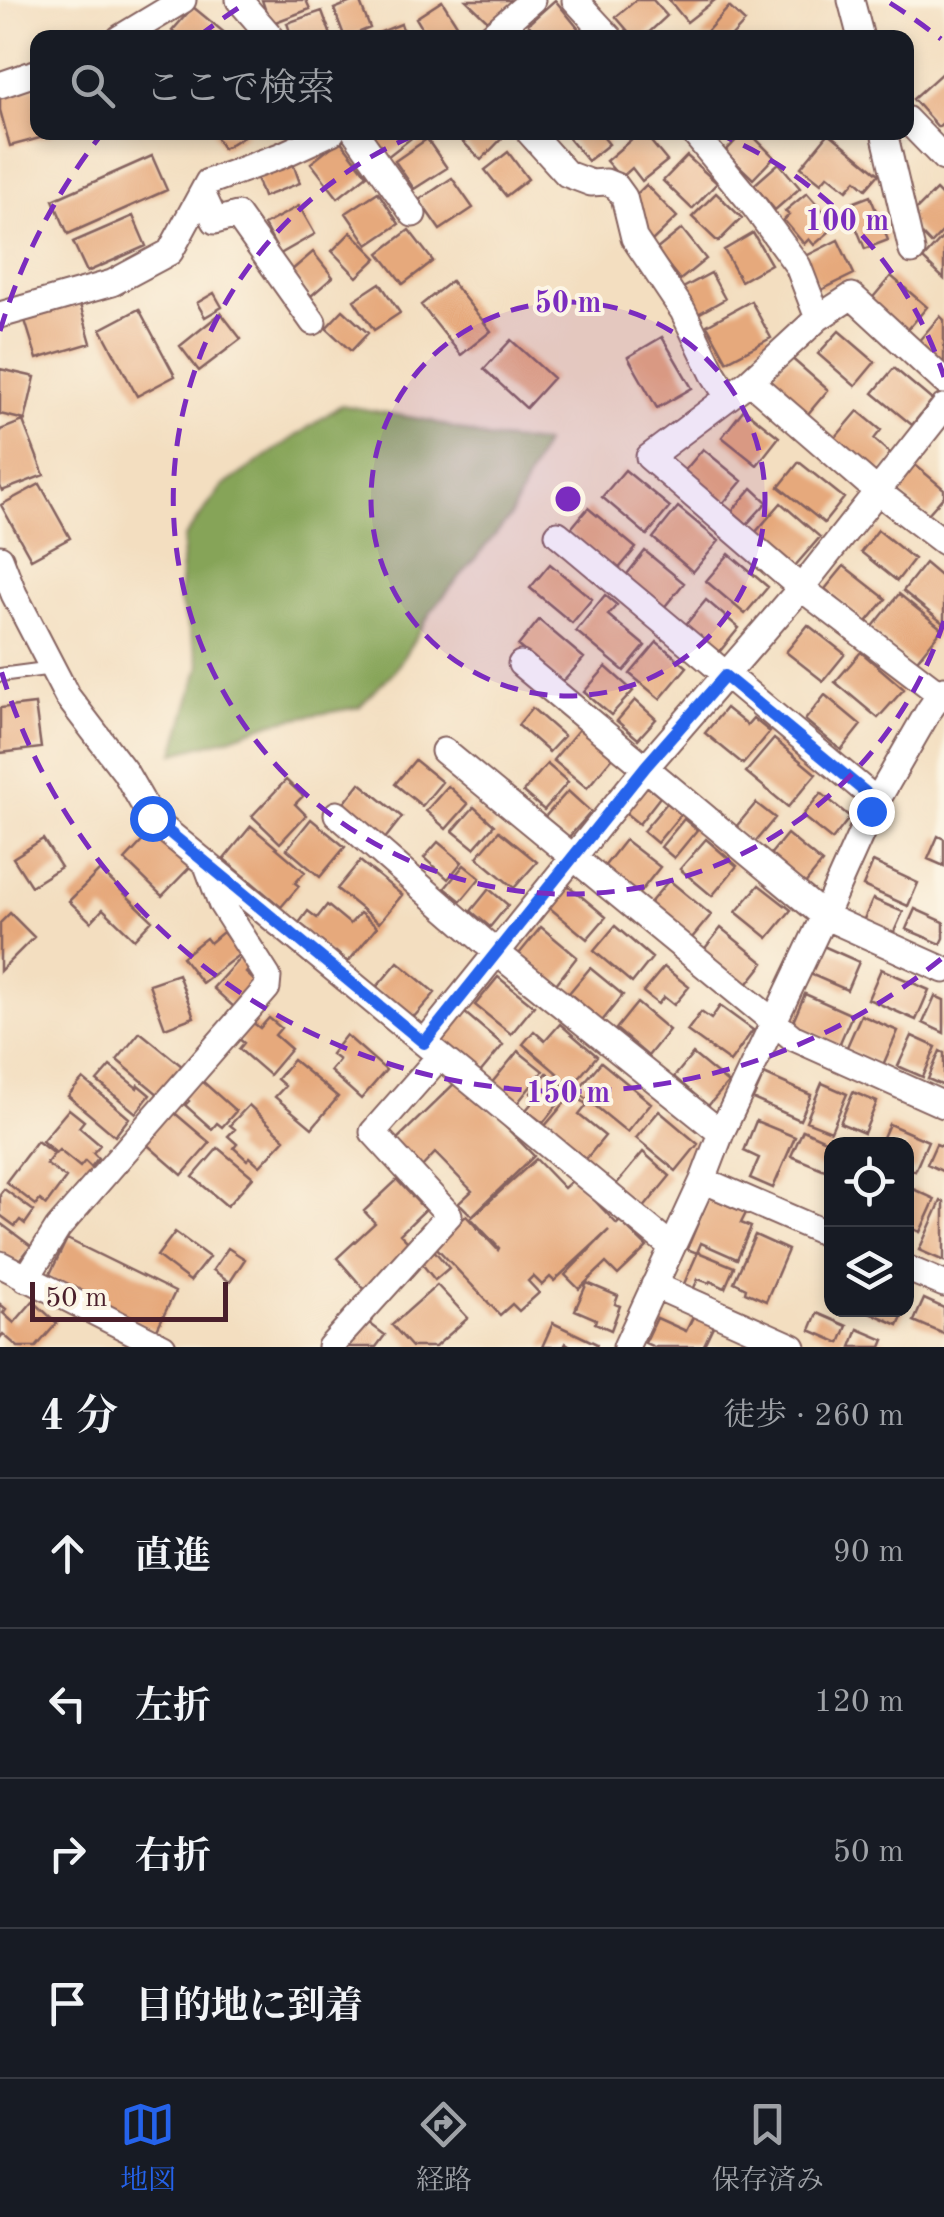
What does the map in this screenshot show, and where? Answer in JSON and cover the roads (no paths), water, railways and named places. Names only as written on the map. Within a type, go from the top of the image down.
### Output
[{"type":"street","points":[[133,30],[183,0]]},
{"type":"street","points":[[239,0],[265,30]]},
{"type":"street","points":[[497,30],[532,0]]},
{"type":"street","points":[[575,0],[603,30]]},
{"type":"street","points":[[851,0],[859,30]]},
{"type":"street","points":[[0,84],[30,75]]},
{"type":"street","points":[[914,127],[944,158]]},
{"type":"street","points":[[0,315],[112,283],[170,252],[208,182],[315,140]]},
{"type":"street","points":[[361,140],[414,214]]},
{"type":"street","points":[[536,140],[567,174],[591,183],[606,182],[624,196],[634,238],[683,312],[728,397]]},
{"type":"street","points":[[700,140],[798,266],[818,318]]},
{"type":"street","points":[[886,140],[912,251]]},
{"type":"street","points":[[202,193],[215,221],[237,215],[313,322]]},
{"type":"street","points":[[626,1347],[876,801],[939,706],[649,458],[750,380],[818,318],[852,296],[944,381]]},
{"type":"street","points":[[750,380],[877,491],[944,542]]},
{"type":"street","points":[[330,1347],[449,1215],[373,1132],[496,952],[646,766],[802,588],[944,407]]},
{"type":"street","points":[[558,534],[876,801]]},
{"type":"street","points":[[2,568],[66,696],[124,772],[152,818],[672,1246]]},
{"type":"street","points":[[521,664],[824,916],[944,970]]},
{"type":"street","points":[[444,751],[772,1023],[792,1037],[944,1105]]},
{"type":"street","points":[[337,814],[496,952],[721,1133]]},
{"type":"street","points":[[26,1279],[58,1228],[267,988],[268,977],[221,903],[206,864]]},
{"type":"street","points":[[703,1180],[824,1233]]},
{"type":"street","points":[[0,1264],[163,1347]]},
{"type":"street","points":[[914,1271],[944,1284]]},
{"type":"street","points":[[654,1285],[794,1347]]},
{"type":"lane","points":[[0,675],[53,668]]}]
